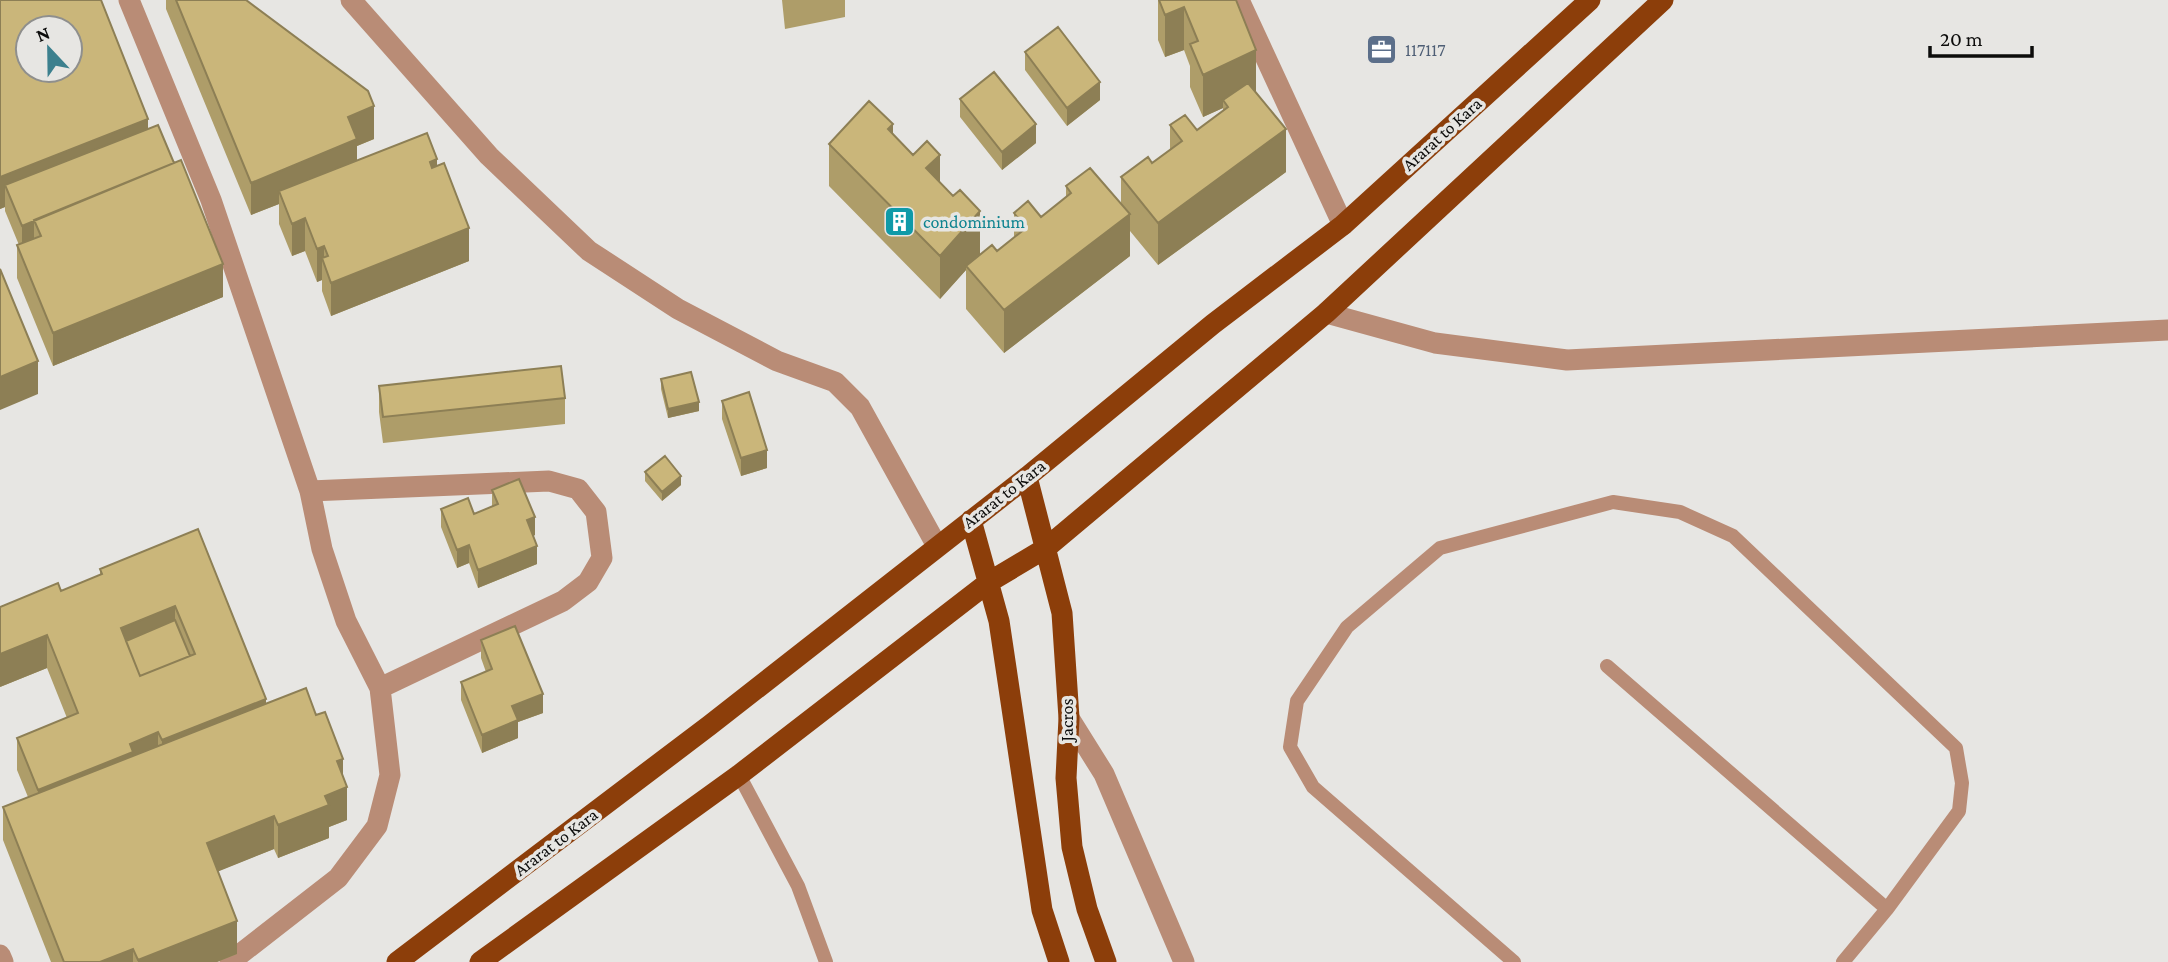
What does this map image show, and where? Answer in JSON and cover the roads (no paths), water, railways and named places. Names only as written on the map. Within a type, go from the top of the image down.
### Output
[{"type":"main road","name":"Ararat to Kara","points":[[397,962],[710,725],[1027,477],[1213,324],[1343,225],[1590,0]]},
{"type":"main road","points":[[480,962],[739,775],[989,583],[1046,548],[1326,313],[1663,0]]},
{"type":"main road","name":"Jacros","points":[[1027,477],[1062,613],[1069,719],[1066,778],[1072,847],[1087,909],[1106,962]]},
{"type":"main road","points":[[971,520],[999,621],[1042,910],[1059,962]]},
{"type":"street","points":[[129,0],[211,200],[310,491],[322,550],[346,621],[380,688],[390,775],[377,826],[338,878],[230,962]]},
{"type":"street","points":[[351,0],[489,156],[589,251],[678,309],[777,361],[835,382],[847,392],[860,407],[937,546]]},
{"type":"street","points":[[1239,0],[1343,225]]},
{"type":"street","points":[[1326,313],[1435,343],[1567,360],[2168,330]]},
{"type":"street","points":[[310,491],[549,481],[579,489],[596,512],[602,558],[588,582],[563,601],[380,688]]},
{"type":"street","points":[[1069,719],[1104,774],[1184,962]]},
{"type":"street","points":[[0,955],[2,962]]},
{"type":"lane","points":[[1514,962],[1313,787],[1290,747],[1297,701],[1347,627],[1440,548],[1613,502],[1680,512],[1733,536],[1956,748],[1962,783],[1959,811],[1887,909],[1843,962]]},
{"type":"lane","points":[[1607,666],[1887,909]]},
{"type":"lane","points":[[739,775],[798,886],[826,962]]},
{"type":"place","name":"117117","points":[[1382,50]]},
{"type":"place","name":"condominium","points":[[900,222]]}]
